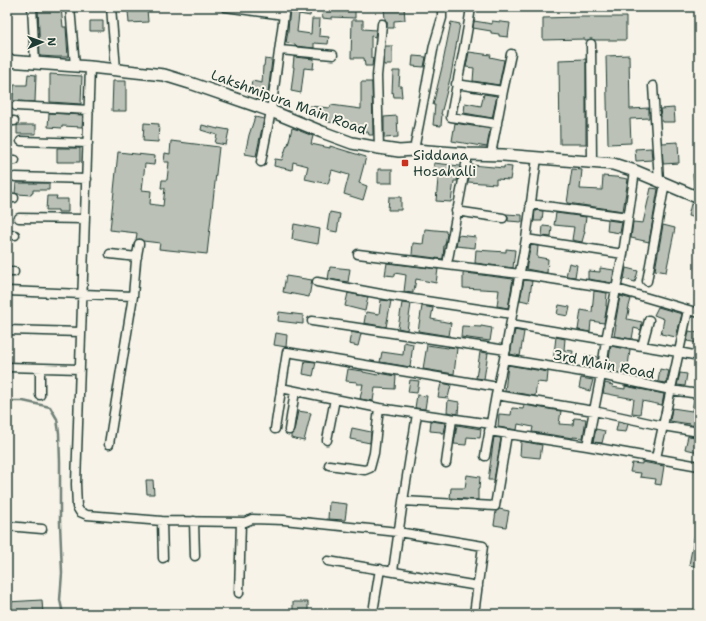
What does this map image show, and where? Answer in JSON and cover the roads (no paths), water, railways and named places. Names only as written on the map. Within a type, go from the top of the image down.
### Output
[{"type":"main road","name":"Lakshmipura Main Road","points":[[7,61],[116,69],[170,77],[271,111],[352,143],[379,148],[399,151],[414,150],[491,154],[613,164],[662,182],[699,198]]},
{"type":"street","points":[[32,7],[35,63]]},
{"type":"street","points":[[70,7],[75,66]]},
{"type":"street","points":[[111,7],[116,69]]},
{"type":"street","points":[[225,7],[285,11],[271,111],[261,162]]},
{"type":"street","points":[[414,150],[434,45],[442,18],[442,7]]},
{"type":"street","points":[[471,7],[451,117],[497,124]]},
{"type":"street","points":[[379,148],[377,76],[382,24]]},
{"type":"street","points":[[591,44],[592,162]]},
{"type":"street","points":[[280,50],[333,55]]},
{"type":"street","points":[[491,154],[511,54]]},
{"type":"street","points":[[90,67],[76,484],[77,507],[80,512],[87,515],[162,521],[245,522],[252,519],[284,520],[398,532],[483,546],[474,614]]},
{"type":"street","points":[[456,84],[503,91]]},
{"type":"street","points":[[647,281],[662,182],[653,86]]},
{"type":"street","points":[[16,106],[89,110]]},
{"type":"street","points":[[20,141],[88,143]]},
{"type":"street","points":[[448,259],[456,210],[468,154]]},
{"type":"street","points":[[486,456],[526,239],[537,158]]},
{"type":"street","points":[[587,446],[623,254],[634,171]]},
{"type":"street","points":[[15,177],[87,179]]},
{"type":"street","points":[[530,204],[628,217]]},
{"type":"street","points":[[456,210],[503,218]]},
{"type":"street","points":[[19,218],[85,220]]},
{"type":"street","points":[[526,239],[623,254]]},
{"type":"street","points":[[109,444],[140,244]]},
{"type":"street","points":[[110,254],[137,257]]},
{"type":"street","points":[[358,254],[520,274],[617,289],[699,313]]},
{"type":"street","points":[[317,282],[386,295],[512,314]]},
{"type":"street","points":[[7,291],[133,296]]},
{"type":"street","points":[[656,458],[688,310]]},
{"type":"street","points":[[642,346],[649,320]]},
{"type":"street","points":[[312,321],[506,350]]},
{"type":"street","points":[[511,324],[699,356]]},
{"type":"street","points":[[7,330],[81,332]]},
{"type":"street","points":[[275,429],[287,352],[497,391],[663,426],[699,432]]},
{"type":"street","name":"3rd Main Road","points":[[504,359],[601,375],[671,390],[699,394]]},
{"type":"street","points":[[7,367],[80,369]]},
{"type":"street","points":[[40,368],[40,395]]},
{"type":"street","points":[[281,388],[379,408],[452,419],[490,428],[507,434],[587,446],[699,466]]},
{"type":"street","points":[[289,430],[295,391]]},
{"type":"street","points":[[327,440],[335,399]]},
{"type":"street","points":[[329,465],[365,470],[370,468],[374,453],[379,408]]},
{"type":"street","points":[[393,571],[417,414]]},
{"type":"street","points":[[446,463],[452,419]]},
{"type":"street","points":[[403,501],[495,506],[507,434]]},
{"type":"street","points":[[162,521],[163,558]]},
{"type":"street","points":[[194,521],[195,556]]},
{"type":"street","points":[[239,593],[240,522]]},
{"type":"street","points":[[7,526],[42,530]]},
{"type":"street","points":[[328,561],[478,586]]},
{"type":"street","points":[[374,606],[380,569]]},
{"type":"waterway","points":[[7,401],[23,401],[50,407],[57,419],[60,462],[62,573],[60,600],[63,614]]},
{"type":"place","name":"Siddana Hosahalli","points":[[405,163]]}]
